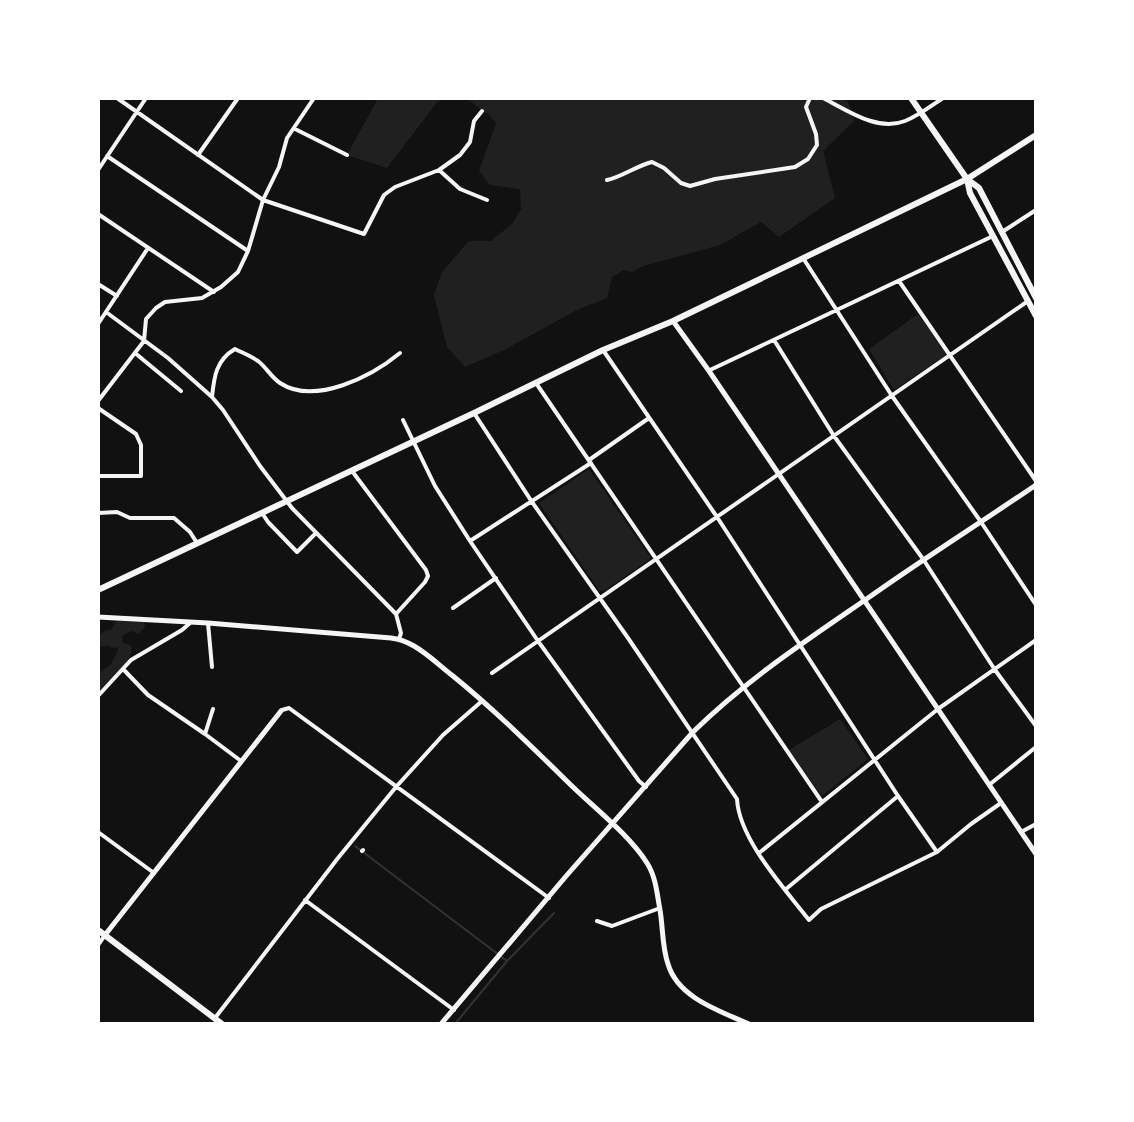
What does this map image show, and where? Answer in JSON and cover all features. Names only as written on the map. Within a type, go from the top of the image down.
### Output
[{"type":"main road","points":[[911,98],[967,179],[979,188],[1036,296]]},
{"type":"main road","points":[[98,590],[603,350],[673,321],[967,179],[1036,135]]},
{"type":"main road","points":[[967,179],[970,193],[1036,316]]},
{"type":"main road","points":[[98,930],[222,1024]]},
{"type":"street","points":[[117,98],[263,200],[364,234],[384,195],[395,187],[439,170],[465,149],[470,142],[474,121],[482,111]]},
{"type":"street","points":[[98,170],[146,98]]},
{"type":"street","points":[[198,155],[238,98]]},
{"type":"street","points":[[98,401],[144,341],[146,319],[160,305],[202,298],[238,272],[248,251],[263,200],[279,167],[287,138],[314,98]]},
{"type":"street","points":[[607,180],[652,162],[690,186],[715,179],[795,167],[808,159],[817,145],[806,107],[810,98]]},
{"type":"street","points":[[823,98],[859,117],[881,124],[906,121],[943,98]]},
{"type":"street","points":[[295,129],[347,155]]},
{"type":"street","points":[[107,156],[248,251]]},
{"type":"street","points":[[439,170],[460,189],[487,200]]},
{"type":"street","points":[[1002,232],[1036,210]]},
{"type":"street","points":[[98,214],[214,292]]},
{"type":"street","points":[[709,371],[993,236]]},
{"type":"street","points":[[98,324],[148,248]]},
{"type":"street","points":[[803,258],[892,396],[1036,605]]},
{"type":"street","points":[[441,1024],[693,732],[743,687],[800,644],[1036,483],[899,281]]},
{"type":"street","points":[[98,284],[117,296]]},
{"type":"street","points":[[492,673],[1028,301]]},
{"type":"street","points":[[106,312],[168,358],[212,397],[286,501],[396,614],[401,633],[399,639]]},
{"type":"street","points":[[673,321],[1036,854]]},
{"type":"street","points":[[774,340],[834,436],[923,559],[995,670],[1036,726]]},
{"type":"street","points":[[212,397],[217,367],[235,349],[259,362],[281,384],[304,391],[360,379],[383,367],[400,353]]},
{"type":"street","points":[[603,350],[717,517],[937,852]]},
{"type":"street","points":[[135,353],[181,391]]},
{"type":"street","points":[[536,383],[822,802]]},
{"type":"street","points":[[98,408],[136,434],[141,445],[141,476],[98,476]]},
{"type":"street","points":[[474,413],[532,502],[693,732],[737,799],[737,811],[743,827],[759,853],[809,920],[821,909],[937,852],[1001,803]]},
{"type":"street","points":[[470,541],[532,502],[649,418]]},
{"type":"street","points":[[403,420],[435,486],[470,541],[538,641],[646,787]]},
{"type":"street","points":[[352,471],[428,576],[396,614]]},
{"type":"street","points":[[98,513],[117,512],[130,518],[174,518],[197,543]]},
{"type":"street","points":[[262,513],[297,552],[316,533]]},
{"type":"street","points":[[453,608],[496,578]]},
{"type":"street","points":[[98,617],[399,639],[423,652],[482,701],[612,824],[647,863],[656,883],[668,965],[674,977],[698,1000],[749,1024]]},
{"type":"street","points":[[98,696],[131,660],[192,622]]},
{"type":"street","points":[[208,623],[212,667]]},
{"type":"street","points":[[759,853],[938,709],[1036,640]]},
{"type":"street","points":[[123,669],[148,695],[241,761]]},
{"type":"street","points":[[215,1018],[396,787],[443,735],[482,701]]},
{"type":"street","points":[[98,945],[281,711],[289,708],[549,898]]},
{"type":"street","points":[[205,734],[213,709]]},
{"type":"street","points":[[989,785],[1036,747]]},
{"type":"street","points":[[786,890],[898,796]]},
{"type":"street","points":[[1021,832],[1036,824]]},
{"type":"street","points":[[98,832],[154,873]]},
{"type":"street","points":[[305,900],[454,1010]]},
{"type":"street","points":[[597,921],[612,926],[660,908]]},
{"type":"shaded area","points":[[378,98],[444,98],[438,101],[387,168],[347,155]]},
{"type":"shaded area","points":[[466,98],[845,98],[854,121],[823,151],[835,198],[779,237],[761,222],[720,245],[643,266],[632,272],[624,270],[612,277],[607,298],[465,367],[447,347],[434,295],[442,272],[469,241],[491,241],[512,224],[521,209],[520,189],[490,185],[479,171],[496,123]]},
{"type":"shaded area","points":[[918,314],[947,354],[894,390],[869,349]]},
{"type":"shaded area","points":[[589,469],[650,557],[604,591],[599,590],[539,503]]},
{"type":"shaded area","points":[[117,620],[144,622],[145,627],[139,634],[131,631],[122,636],[123,643],[131,645],[126,665],[98,692],[98,674],[111,664],[118,650],[107,645],[98,648],[98,636],[111,630]]},
{"type":"shaded area","points":[[840,719],[868,759],[822,796],[789,750]]},
{"type":"waterway","points":[[355,846],[507,961]]},
{"type":"waterway","points":[[455,1024],[507,961],[554,913]]}]
